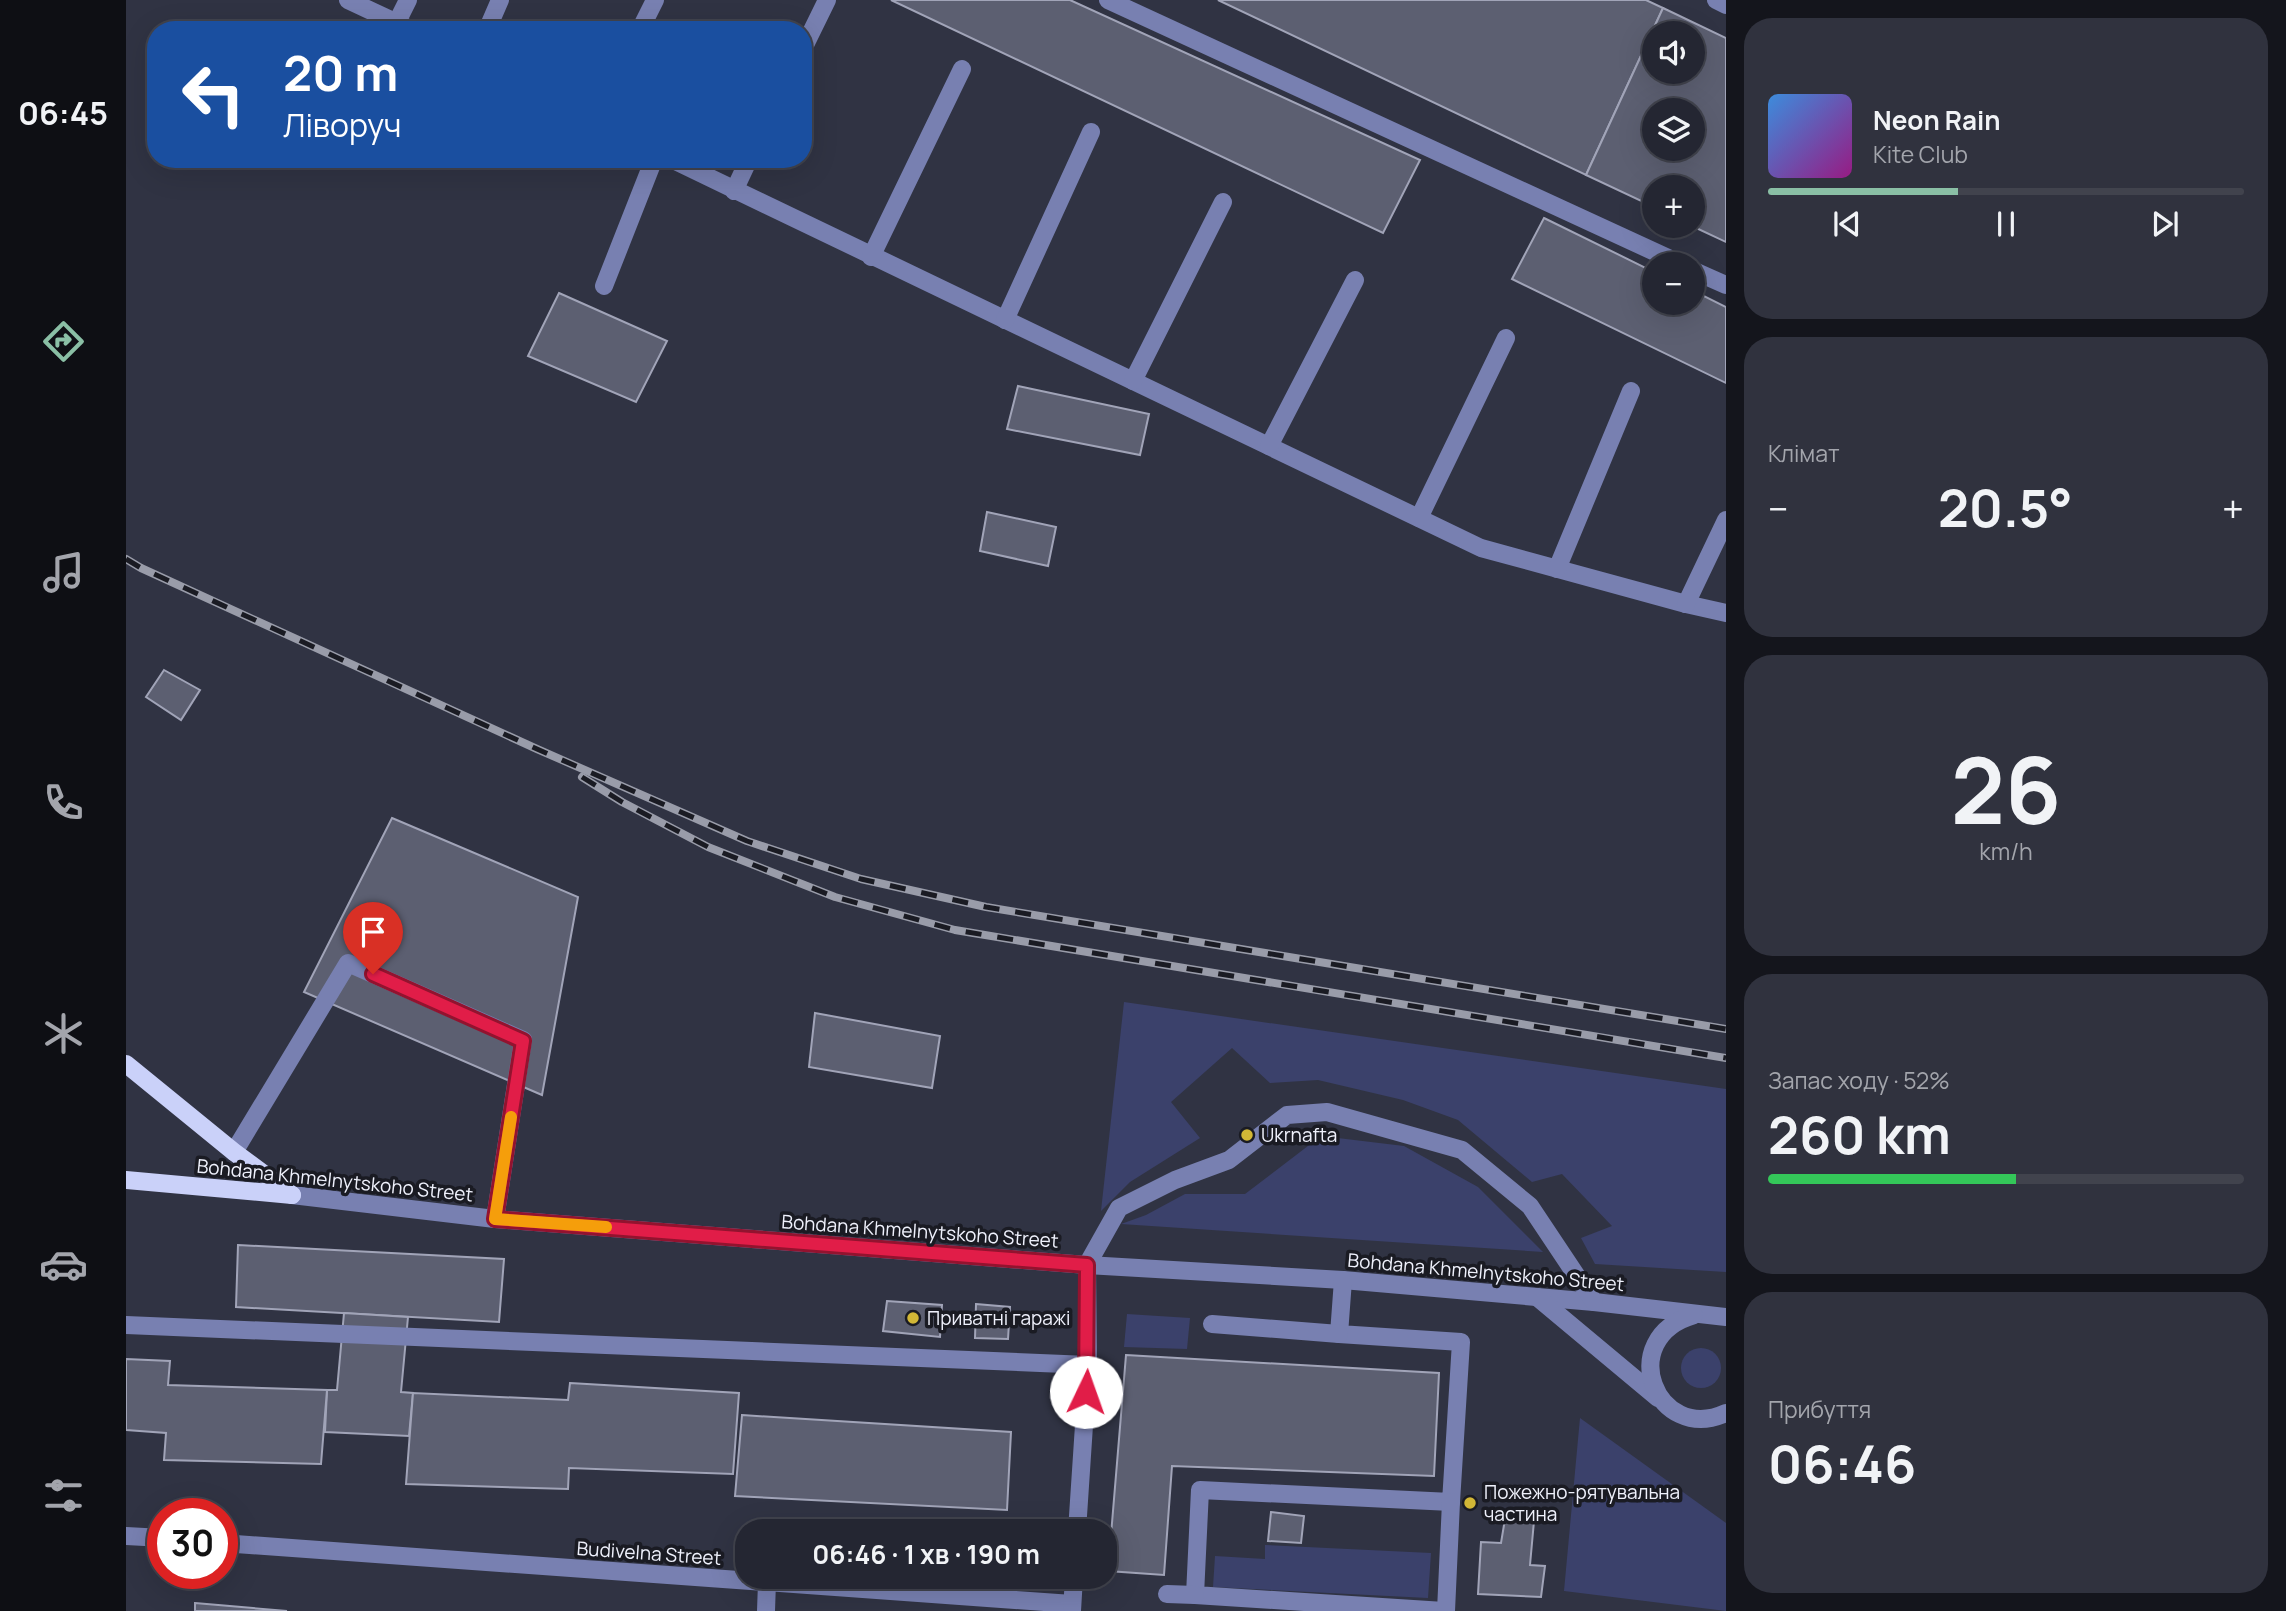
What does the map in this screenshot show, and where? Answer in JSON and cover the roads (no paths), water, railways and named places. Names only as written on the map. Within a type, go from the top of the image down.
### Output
[{"type":"main road","points":[[126,1064],[234,1152],[292,1195]]},
{"type":"main road","name":"Bohdana Khmelnytskoho Street","points":[[126,1180],[292,1195]]},
{"type":"street","points":[[348,0],[393,21]]},
{"type":"street","points":[[405,21],[408,0]]},
{"type":"street","points":[[491,21],[500,0]]},
{"type":"street","points":[[644,21],[655,0]]},
{"type":"street","points":[[812,31],[827,0]]},
{"type":"street","points":[[1108,0],[1655,252]]},
{"type":"street","points":[[1716,0],[1726,5]]},
{"type":"street","points":[[871,257],[962,69]]},
{"type":"street","points":[[1004,320],[1091,132]]},
{"type":"street","points":[[604,286],[650,168]]},
{"type":"street","points":[[689,168],[1481,548],[1726,613]]},
{"type":"street","points":[[734,191],[745,168]]},
{"type":"street","points":[[1133,381],[1223,202]]},
{"type":"street","points":[[1705,276],[1726,285]]},
{"type":"street","points":[[1269,446],[1354,279]]},
{"type":"street","points":[[1419,518],[1506,338]]},
{"type":"street","points":[[1557,569],[1631,391]]},
{"type":"street","points":[[1686,604],[1726,520]]},
{"type":"street","points":[[234,1152],[348,963],[523,1041],[495,1219]]},
{"type":"street","points":[[1078,1519],[1088,1365],[1087,1265],[1119,1208],[1175,1181],[1229,1160],[1287,1115],[1327,1112],[1462,1150],[1530,1206],[1594,1302]]},
{"type":"street","name":"Bohdana Khmelnytskoho Street","points":[[292,1195],[495,1219],[1087,1265],[1343,1280],[1594,1302],[1721,1318]]},
{"type":"street","points":[[1339,1334],[1343,1280]]},
{"type":"street","points":[[1537,1297],[1676,1413],[1708,1419],[1725,1415]]},
{"type":"street","name":"Bohdana Khmelnytskoho Street","points":[[1664,1403],[1654,1390],[1650,1374],[1650,1357],[1655,1342],[1679,1319],[1695,1315],[1721,1318]]},
{"type":"street","points":[[1167,1594],[1445,1611],[1461,1342],[1212,1324]]},
{"type":"street","points":[[126,1325],[1088,1365]]},
{"type":"street","points":[[1195,1595],[1200,1490],[1451,1502]]},
{"type":"street","points":[[126,1536],[147,1537]]},
{"type":"street","name":"Budivelna Street","points":[[238,1544],[735,1580]]},
{"type":"street","points":[[766,1611],[767,1589]]},
{"type":"street","name":"Budivelna Street","points":[[849,1589],[1072,1608]]},
{"type":"street","points":[[1072,1608],[1073,1589]]},
{"type":"railway","points":[[126,559],[537,749],[747,841],[861,879],[986,907],[1726,1029]]},
{"type":"railway","points":[[582,777],[622,802],[708,847],[835,897],[955,930],[1726,1058]]},
{"type":"place","name":"Ukrnafta","points":[[1247,1135]]},
{"type":"place","name":"Приватні гаражі","points":[[913,1318]]},
{"type":"place","name":"Пожежно-рятувальна частина","points":[[1470,1503]]}]
